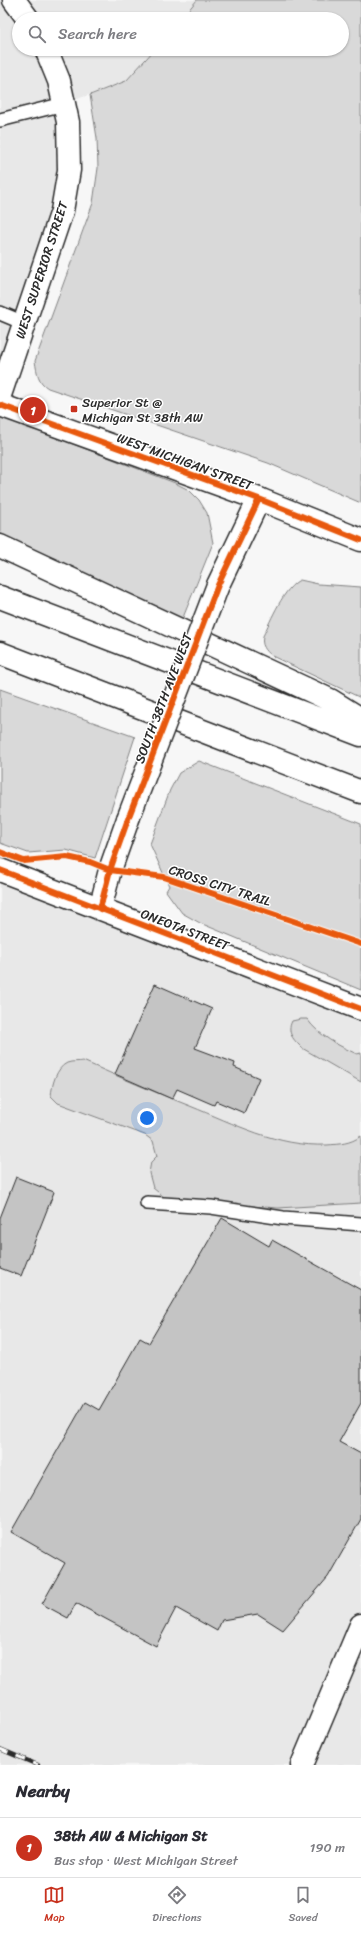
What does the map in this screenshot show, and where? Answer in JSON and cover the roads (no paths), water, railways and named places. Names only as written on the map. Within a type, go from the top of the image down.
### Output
[{"type":"main road","points":[[14,0],[23,12]]},
{"type":"main road","name":"WEST SUPERIOR STREET","points":[[0,395],[62,211],[70,170],[68,122],[59,81],[49,56]]},
{"type":"main road","name":"WEST MICHIGAN STREET","points":[[0,405],[259,499],[361,540]]},
{"type":"main road","name":"SOUTH 38TH AVE WEST","points":[[100,909],[110,870],[128,819],[218,585],[259,499]]},
{"type":"main road","points":[[0,546],[330,700],[361,719]]},
{"type":"main road","points":[[0,596],[361,735]]},
{"type":"main road","points":[[0,652],[361,792]]},
{"type":"main road","name":"ONEOTA STREET","points":[[0,870],[361,1009]]},
{"type":"main road","points":[[302,1765],[361,1625]]},
{"type":"lane","points":[[0,120],[64,104]]},
{"type":"lane","points":[[0,313],[24,323]]},
{"type":"lane","points":[[147,1203],[211,1207],[283,1218],[361,1224]]},
{"type":"railway","points":[[0,1749],[38,1765]]},
{"type":"place","name":"Superior St @ Michigan St 38th AW","points":[[74,409]]},
{"type":"place","name":"38th AW & Michigan St","points":[[33,410]]}]
